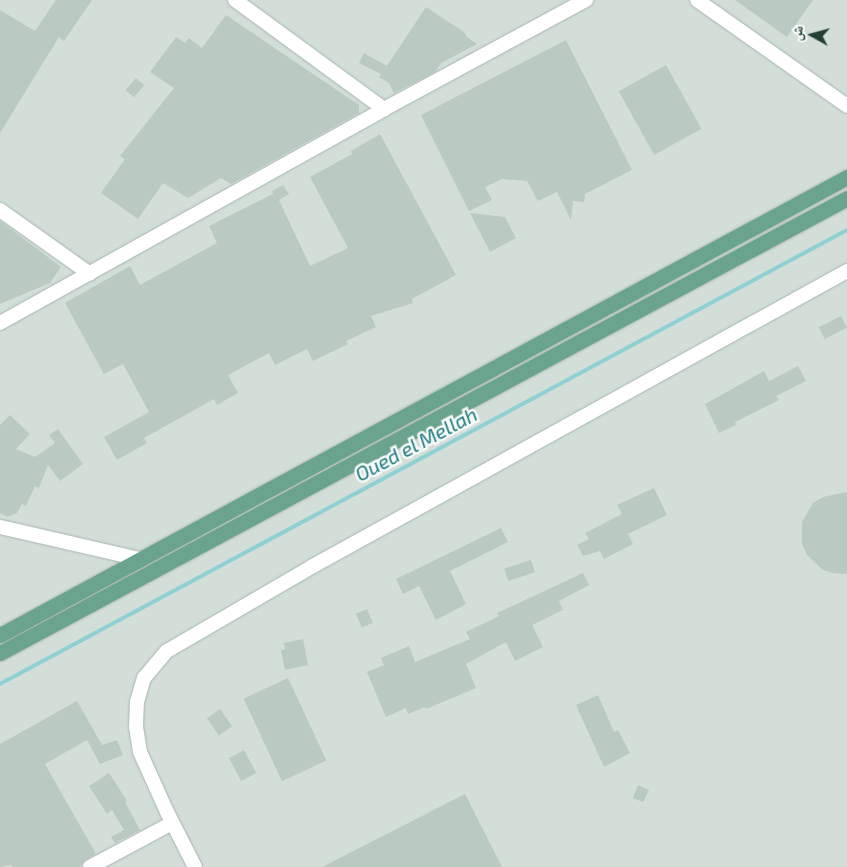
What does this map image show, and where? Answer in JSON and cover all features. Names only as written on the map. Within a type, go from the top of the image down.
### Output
[{"type":"main road","points":[[0,635],[847,176]]},
{"type":"main road","points":[[0,653],[847,198]]},
{"type":"street","points":[[235,0],[384,109]]},
{"type":"street","points":[[0,323],[384,109],[586,0]]},
{"type":"street","points":[[697,0],[847,106]]},
{"type":"street","points":[[0,210],[90,274]]},
{"type":"street","points":[[195,867],[172,823],[140,752],[136,728],[137,702],[144,678],[167,651],[313,566],[847,271]]},
{"type":"street","points":[[0,527],[140,560]]},
{"type":"street","points":[[90,867],[172,823]]},
{"type":"shaded area","points":[[0,0],[847,0],[847,867],[0,867]]},
{"type":"building","points":[[56,0],[92,0],[64,41],[59,37],[0,133],[0,10],[35,31]]},
{"type":"building","points":[[735,0],[813,0],[787,37]]},
{"type":"building","points":[[426,7],[464,32],[467,37],[477,44],[441,63],[435,72],[394,93],[389,83],[379,77],[381,74],[359,63],[364,53],[387,66]]},
{"type":"building","points":[[226,15],[359,105],[359,113],[231,184],[221,178],[188,198],[163,183],[138,219],[101,193],[125,159],[120,156],[174,88],[150,72],[176,37],[185,43],[189,38],[202,48]]},
{"type":"building","points":[[566,40],[632,170],[585,194],[584,202],[573,201],[571,220],[557,192],[538,201],[527,181],[502,179],[485,187],[492,200],[469,211],[421,115]]},
{"type":"building","points":[[666,65],[701,129],[654,155],[619,91]]},
{"type":"building","points":[[136,78],[144,85],[134,97],[126,90]]},
{"type":"building","points":[[380,134],[456,275],[412,299],[413,303],[371,316],[376,327],[346,341],[348,344],[313,361],[307,349],[275,365],[269,353],[228,375],[238,393],[217,405],[214,399],[144,438],[147,443],[117,460],[104,437],[149,412],[123,364],[104,374],[65,303],[130,266],[140,285],[217,243],[209,226],[273,194],[272,191],[283,185],[289,194],[279,200],[310,266],[348,248],[310,177],[352,154],[351,151]]},
{"type":"building","points":[[470,213],[505,217],[516,238],[490,252]]},
{"type":"building","points":[[0,221],[61,267],[50,283],[0,304]]},
{"type":"building","points":[[841,316],[847,328],[825,339],[819,327]]},
{"type":"building","points":[[798,366],[806,381],[776,396],[779,400],[735,422],[736,425],[719,433],[705,404],[764,371],[769,381]]},
{"type":"building","points":[[10,415],[30,434],[16,449],[35,457],[55,443],[49,435],[58,429],[83,464],[60,481],[48,465],[39,488],[35,486],[26,506],[22,504],[17,513],[7,517],[0,513],[0,425]]},
{"type":"building","points":[[654,488],[667,515],[628,534],[633,544],[604,559],[600,551],[583,556],[577,545],[589,539],[585,533],[622,514],[617,505]]},
{"type":"building","points":[[847,492],[847,574],[833,573],[823,570],[807,555],[802,544],[802,522],[813,503],[823,497]]},
{"type":"building","points":[[501,528],[508,542],[450,571],[466,604],[436,620],[419,586],[403,594],[396,579]]},
{"type":"building","points":[[531,560],[535,572],[508,581],[504,569]]},
{"type":"building","points":[[583,573],[589,585],[559,601],[563,610],[532,625],[543,647],[515,661],[506,642],[466,664],[476,688],[426,709],[425,707],[408,714],[406,708],[386,717],[367,672],[384,665],[381,658],[409,646],[415,662],[470,639],[466,632],[499,616],[497,613]]},
{"type":"building","points":[[367,609],[373,623],[362,627],[356,614]]},
{"type":"building","points":[[303,639],[308,665],[285,670],[281,650],[285,649],[284,643]]},
{"type":"building","points":[[288,678],[326,760],[282,781],[244,699]]},
{"type":"building","points":[[598,695],[614,732],[618,730],[630,753],[604,767],[576,705]]},
{"type":"building","points":[[77,701],[102,745],[117,740],[123,755],[100,764],[87,740],[45,764],[96,854],[85,860],[80,867],[12,867],[11,865],[0,867],[0,744]]},
{"type":"building","points":[[220,709],[232,726],[219,735],[207,718]]},
{"type":"building","points":[[244,750],[256,773],[241,781],[229,758]]},
{"type":"building","points":[[109,773],[127,801],[125,802],[140,830],[115,843],[111,837],[124,830],[112,810],[107,814],[89,786]]},
{"type":"building","points":[[638,785],[649,790],[643,802],[633,798]]},
{"type":"building","points":[[465,794],[502,867],[322,867]]},
{"type":"waterway","name":"Oued el Mellah","points":[[0,684],[847,230]]}]
